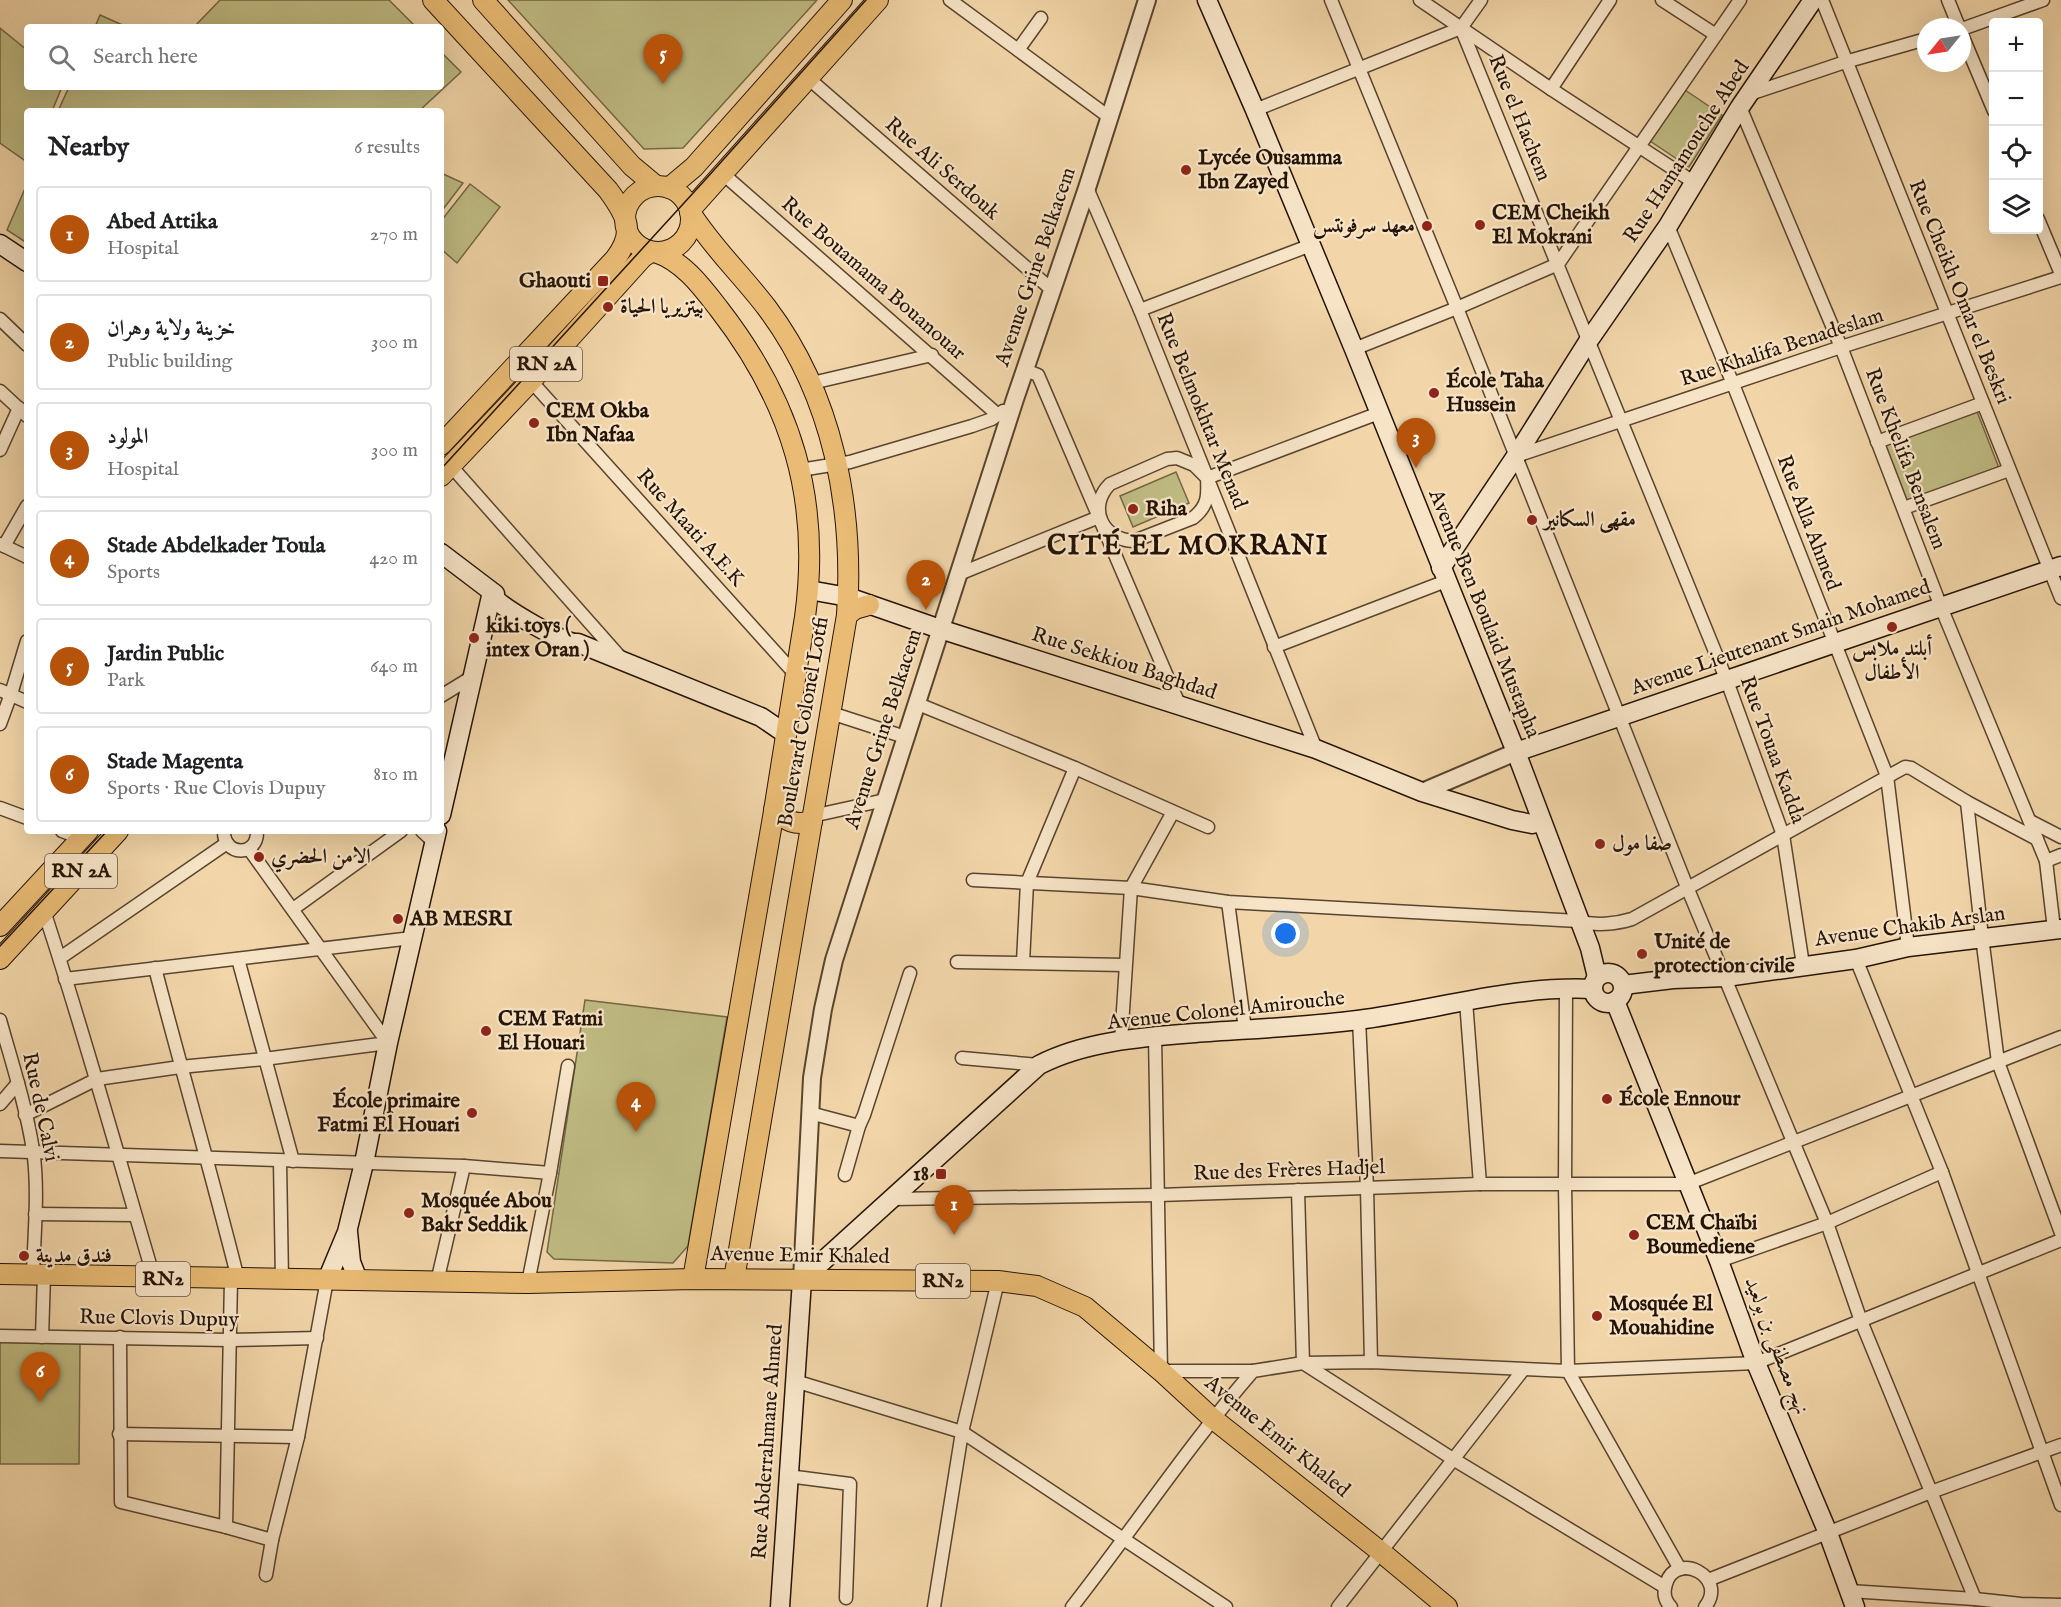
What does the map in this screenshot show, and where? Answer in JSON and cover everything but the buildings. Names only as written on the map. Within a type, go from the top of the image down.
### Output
[{"type":"main road","points":[[433,0],[608,190],[622,212],[628,230],[638,244],[653,252],[672,249],[686,237],[691,220],[690,211],[682,196],[662,187],[632,166],[483,0]]},
{"type":"main road","points":[[628,230],[626,217],[629,204],[642,190],[662,187],[694,167],[842,0]]},
{"type":"main road","points":[[690,211],[878,0]]},
{"type":"main road","name":"Avenue Ben Boulaid Mustapha","points":[[1207,0],[1354,349],[1516,752],[1578,921],[1606,981]]},
{"type":"main road","name":"Rue Hamamouche Abed","points":[[1444,574],[1589,340],[1668,226],[1745,100],[1813,0]]},
{"type":"main road","name":"Boulevard Colonel Lotfi","points":[[690,211],[708,239],[768,309],[796,352],[812,383],[838,464],[846,518],[847,606],[831,713],[734,1279]]},
{"type":"main road","name":"RN 2A","points":[[444,442],[615,259],[626,242],[628,230]]},
{"type":"main road","points":[[0,244],[24,260]]},
{"type":"main road","name":"RN 2A","points":[[446,471],[636,265],[653,252]]},
{"type":"main road","name":"Boulevard Colonel Lotfi","points":[[653,252],[670,258],[691,276],[719,308],[762,370],[778,403],[800,470],[810,547],[809,590],[774,810],[693,1279]]},
{"type":"main road","points":[[444,555],[494,593],[495,599],[507,609],[565,641],[578,643],[761,717],[782,719],[787,725]]},
{"type":"main road","name":"Avenue Lieutenant Smain Mohamed","points":[[1516,752],[2055,568]]},
{"type":"main road","points":[[809,590],[855,609],[869,605]]},
{"type":"main road","points":[[444,802],[472,677],[494,593]]},
{"type":"main road","name":"Rue Sekkiou Baghdad","points":[[869,605],[1316,749],[1422,792],[1512,820],[1532,824],[1541,822]]},
{"type":"main road","points":[[774,810],[798,824],[812,819]]},
{"type":"main road","points":[[770,835],[786,831],[793,832],[808,842]]},
{"type":"main road","name":"RN 2A","points":[[0,959],[115,834]]},
{"type":"main road","name":"RN 2A","points":[[0,926],[85,835]]},
{"type":"main road","points":[[327,1280],[347,1232],[364,1163],[412,938],[431,835]]},
{"type":"main road","name":"Avenue Chakib Arslan","points":[[1606,981],[1726,977],[1856,959],[1908,946],[2057,929]]},
{"type":"main road","points":[[1606,981],[1621,996],[1615,1002],[1610,1003],[1597,998],[1606,981]]},
{"type":"main road","name":"Avenue Colonel Amirouche","points":[[802,1280],[1039,1065],[1058,1055],[1155,1036],[1359,1020],[1466,1001],[1606,981]]},
{"type":"main road","name":"نهج مصطفى بن بولعيد","points":[[1615,1002],[1719,1261],[1756,1363],[1828,1533],[1852,1599]]},
{"type":"main road","points":[[347,1232],[351,1262],[358,1280]]},
{"type":"main road","name":"RN2","points":[[0,1274],[327,1280]]},
{"type":"main road","name":"Avenue Emir Khaled","points":[[327,1280],[528,1283],[693,1279],[998,1281],[1037,1286],[1085,1306],[1212,1418],[1381,1551],[1447,1607]]},
{"type":"main road","name":"Rue Abderrahmane Ahmed","points":[[780,1607],[802,1280]]},
{"type":"street","points":[[950,0],[1109,117]]},
{"type":"street","name":"Avenue Grine Belkacem","points":[[802,1280],[812,1078],[823,1009],[834,960],[905,737],[918,704],[940,629],[1147,0]]},
{"type":"street","points":[[1331,0],[1516,456],[1687,887],[1827,1223],[1862,1321],[1975,1599]]},
{"type":"street","points":[[1420,0],[1695,183]]},
{"type":"street","points":[[1255,110],[1461,28],[1481,0]]},
{"type":"street","points":[[1551,89],[1610,0]]},
{"type":"street","points":[[1662,0],[1716,35]]},
{"type":"street","points":[[1354,349],[1558,264],[1740,0]]},
{"type":"street","name":"Rue Cheikh Omar el Beskri","points":[[1822,0],[2010,470],[2055,568],[2061,598]]},
{"type":"street","points":[[1948,0],[1956,18]]},
{"type":"street","points":[[1971,24],[2043,0]]},
{"type":"street","points":[[1018,50],[1041,18]]},
{"type":"street","name":"Rue el Hachem","points":[[1461,28],[1623,422]]},
{"type":"street","points":[[1745,100],[1845,62],[1917,42]]},
{"type":"street","points":[[1971,56],[1989,99]]},
{"type":"street","name":"Rue Ali Serdouk","points":[[808,78],[1051,289]]},
{"type":"street","name":"Rue Khelifa Bensalem","points":[[1745,100],[1941,607],[2046,861],[2057,929]]},
{"type":"street","name":"Rue Bouamama Bouanouar","points":[[722,173],[998,415]]},
{"type":"street","name":"Rue Belmokhtar Menad","points":[[1087,188],[1140,310],[1316,749]]},
{"type":"street","name":"Rue Alla Ahmed","points":[[1668,226],[1733,384],[1887,776],[1908,946]]},
{"type":"street","points":[[2043,231],[2061,276]]},
{"type":"street","points":[[1140,310],[1311,245]]},
{"type":"street","name":"Rue Khalifa Benadeslam","points":[[1516,456],[2061,276]]},
{"type":"street","points":[[0,319],[24,342]]},
{"type":"street","points":[[812,383],[932,356]]},
{"type":"street","points":[[1025,370],[1038,375],[1179,704]]},
{"type":"street","name":"Rue Maati A.E.K","points":[[531,381],[795,674]]},
{"type":"street","points":[[0,390],[23,412],[0,450]]},
{"type":"street","points":[[800,470],[838,464],[982,422],[998,415],[1015,399]]},
{"type":"street","points":[[1878,442],[1983,403]]},
{"type":"street","points":[[1208,478],[1379,412]]},
{"type":"street","points":[[982,422],[996,426],[1001,443]]},
{"type":"street","name":"Rue Touaa Kadda","points":[[1623,422],[1727,681],[1783,835],[1803,965]]},
{"type":"street","points":[[1167,459],[1185,460],[1208,478],[1208,497],[1200,513],[1193,518],[1134,541],[1125,541],[1117,537],[1099,518],[1100,496],[1110,484],[1167,459]]},
{"type":"street","points":[[1904,508],[2010,470]]},
{"type":"street","points":[[446,471],[624,661]]},
{"type":"street","points":[[24,511],[2,545],[24,556]]},
{"type":"street","points":[[959,574],[1099,518]]},
{"type":"street","points":[[1274,647],[1444,574]]},
{"type":"street","points":[[0,724],[6,692],[24,647]]},
{"type":"street","points":[[444,694],[472,677]]},
{"type":"street","points":[[6,692],[24,701]]},
{"type":"street","points":[[918,704],[1074,768],[1208,827]]},
{"type":"street","points":[[831,713],[905,737]]},
{"type":"street","points":[[1422,792],[1516,752]]},
{"type":"street","points":[[973,880],[1131,888],[1228,902],[1585,923],[1620,923],[1632,919],[1905,767],[1911,768],[1967,802],[2037,839]]},
{"type":"street","points":[[1023,962],[1027,883],[1074,768]]},
{"type":"street","points":[[812,819],[885,800]]},
{"type":"street","points":[[1967,802],[1998,1062],[2061,1233]]},
{"type":"street","points":[[0,808],[24,817]]},
{"type":"street","points":[[1121,1041],[1131,888],[1173,812]]},
{"type":"street","points":[[2030,821],[2061,837]]},
{"type":"street","points":[[60,958],[225,837],[232,848],[240,851],[249,849],[256,842],[257,834]]},
{"type":"street","points":[[293,909],[397,834]]},
{"type":"street","points":[[25,1115],[97,1079],[180,1066],[264,1059],[388,1043],[249,849]]},
{"type":"street","points":[[2046,861],[2061,855]]},
{"type":"street","points":[[1228,902],[1245,1029]]},
{"type":"street","points":[[44,910],[97,1079],[154,1278]]},
{"type":"street","points":[[65,979],[412,938]]},
{"type":"street","points":[[238,959],[293,1161]]},
{"type":"street","points":[[1856,959],[1942,1172],[2061,1505]]},
{"type":"street","points":[[957,962],[1125,965]]},
{"type":"street","points":[[155,968],[207,1158],[234,1279],[229,1340],[226,1527]]},
{"type":"street","points":[[845,1175],[910,973]]},
{"type":"street","points":[[1566,987],[1565,1185],[1568,1371],[1680,1569]]},
{"type":"street","points":[[1466,1001],[1480,1184]]},
{"type":"street","name":"Rue de Calvi","points":[[0,1020],[18,1083],[33,1151],[42,1337]]},
{"type":"street","points":[[1359,1020],[1367,1188],[1371,1362]]},
{"type":"street","points":[[1155,1036],[1161,1371],[1253,1371],[1303,1363],[1371,1362],[1568,1371],[1756,1363],[2061,1240]]},
{"type":"street","points":[[1687,1184],[2061,1037]]},
{"type":"street","points":[[962,1058],[1039,1065]]},
{"type":"street","points":[[528,1283],[568,1066]]},
{"type":"street","points":[[0,1104],[18,1083]]},
{"type":"street","points":[[810,1113],[859,1126]]},
{"type":"street","points":[[0,1151],[464,1166],[550,1173]]},
{"type":"street","points":[[280,1161],[282,1280]]},
{"type":"street","points":[[437,1282],[464,1166]]},
{"type":"street","points":[[1719,1261],[1827,1223],[1942,1172]]},
{"type":"street","name":"Rue des Frères Hadjel","points":[[892,1198],[1159,1195],[1480,1184],[1687,1184]]},
{"type":"street","points":[[1298,1190],[1303,1363]]},
{"type":"street","points":[[35,1214],[135,1215]]},
{"type":"street","points":[[266,1575],[272,1540],[298,1437],[327,1280]]},
{"type":"street","points":[[934,1607],[962,1432],[998,1281]]},
{"type":"street","name":"Rue Clovis Dupuy","points":[[0,1336],[229,1340],[317,1338]]},
{"type":"street","points":[[120,1337],[121,1502],[272,1540]]},
{"type":"street","points":[[1303,1363],[1453,1459],[1665,1587]]},
{"type":"street","points":[[1338,1607],[1523,1370]]},
{"type":"street","points":[[1072,1607],[1125,1539],[1212,1418],[1253,1371]]},
{"type":"street","points":[[795,1381],[962,1432],[1125,1539],[1219,1605]]},
{"type":"street","points":[[119,1434],[298,1437]]},
{"type":"street","points":[[1705,1576],[1733,1570],[1931,1492],[2061,1445]]},
{"type":"street","points":[[788,1476],[850,1484],[846,1598]]},
{"type":"street","points":[[1671,1607],[1665,1596],[1665,1587],[1668,1579],[1680,1569],[1695,1569],[1705,1576],[1711,1595],[1705,1607]]},
{"type":"street","points":[[1852,1599],[1975,1599],[2021,1605],[2061,1605]]},
{"type":"shaded area","points":[[220,0],[389,0],[413,24],[197,24]]},
{"type":"shaded area","points":[[508,0],[817,0],[683,148],[644,149]]},
{"type":"shaded area","points":[[100,15],[120,24],[96,24]]},
{"type":"shaded area","points":[[0,28],[24,48],[24,90],[61,90],[53,108],[24,108],[24,160],[0,143]]},
{"type":"shaded area","points":[[444,55],[461,72],[444,88]]},
{"type":"shaded area","points":[[68,90],[442,90],[422,108],[59,108]]},
{"type":"shaded area","points":[[1685,90],[1722,115],[1689,167],[1650,141]]},
{"type":"shaded area","points":[[444,174],[463,183],[444,208]]},
{"type":"shaded area","points":[[470,184],[500,207],[457,263],[444,252],[444,217]]},
{"type":"shaded area","points":[[24,191],[24,241],[7,230]]},
{"type":"shaded area","points":[[1976,409],[1999,468],[1906,504],[1883,445]]},
{"type":"shaded area","points":[[1176,472],[1189,503],[1133,527],[1120,496]]},
{"type":"shaded area","points":[[585,1000],[727,1017],[688,1246],[673,1263],[554,1259],[547,1252]]},
{"type":"shaded area","points":[[0,1339],[80,1340],[79,1464],[0,1464]]},
{"type":"tram line","points":[[444,466],[866,0]]},
{"type":"tram line","points":[[0,946],[104,834]]},
{"type":"place","name":"Jardin Public","points":[[663,84]]},
{"type":"place","name":"Lycée Ousamma Ibn Zayed","points":[[1186,170]]},
{"type":"place","name":"CEM Cheikh El Mokrani","points":[[1480,225]]},
{"type":"place","name":"معهد سرفونتس","points":[[1427,226]]},
{"type":"place","name":"Ghaouti","points":[[603,281]]},
{"type":"place","name":"بيتزيريا الحياة","points":[[608,307]]},
{"type":"place","name":"École Taha Hussein","points":[[1434,393]]},
{"type":"place","name":"CEM Okba Ibn Nafaa","points":[[534,423]]},
{"type":"place","name":"المولود","points":[[1416,468]]},
{"type":"place","name":"Riha","points":[[1133,509]]},
{"type":"place","name":"مقهى السكانير","points":[[1532,520]]},
{"type":"place","name":"خزينة ولاية وهران","points":[[926,610]]},
{"type":"place","name":"أبلند ملابس اﻷطفال","points":[[1892,627]]},
{"type":"place","name":"kiki toys ( intex Oran )","points":[[474,638]]},
{"type":"place","name":"صفا مول","points":[[1600,844]]},
{"type":"place","name":"الامن الحضري","points":[[259,857]]},
{"type":"place","name":"AB MESRI","points":[[398,919]]},
{"type":"place","name":"Unité de protection civile","points":[[1642,954]]},
{"type":"place","name":"CEM Fatmi El Houari","points":[[486,1031]]},
{"type":"place","name":"École Ennour","points":[[1607,1099]]},
{"type":"place","name":"École primaire Fatmi El Houari","points":[[472,1113]]},
{"type":"place","name":"Stade Abdelkader Toula","points":[[636,1132]]},
{"type":"place","name":"18","points":[[941,1174]]},
{"type":"place","name":"Mosquée Abou Bakr Seddik","points":[[409,1213]]},
{"type":"place","name":"Abed Attika","points":[[954,1235]]},
{"type":"place","name":"CEM Chaïbi Boumediene","points":[[1634,1235]]},
{"type":"place","name":"فندق مدينة","points":[[24,1256]]},
{"type":"place","name":"Mosquée El Mouahidine","points":[[1597,1316]]},
{"type":"place","name":"Stade Magenta","points":[[40,1402]]},
{"type":"district","name":"CITÉ EL MOKRANI","points":[[1188,547]]}]
